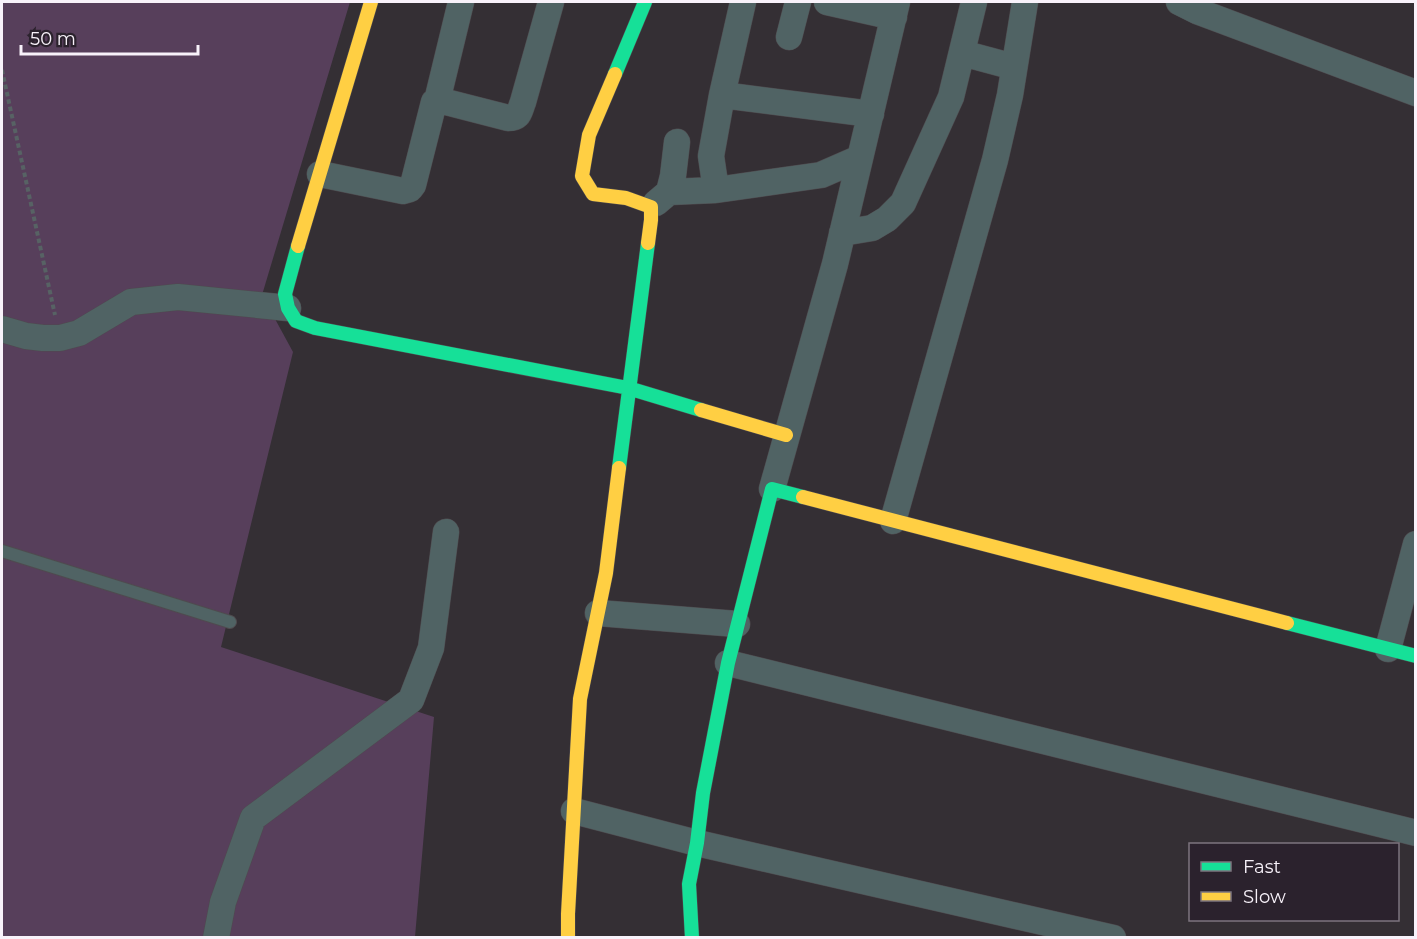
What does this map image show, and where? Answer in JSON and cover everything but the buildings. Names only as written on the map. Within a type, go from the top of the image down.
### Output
[{"type":"street","points":[[371,2],[288,280],[285,294],[288,308],[296,321],[315,328],[628,388],[786,435]]},
{"type":"street","points":[[320,174],[403,190],[410,189],[413,185],[434,102],[437,100],[462,2]]},
{"type":"street","points":[[437,100],[508,118],[518,116],[551,2]]},
{"type":"street","points":[[645,2],[590,135],[582,176],[593,194],[660,199],[821,175],[860,158]]},
{"type":"street","points":[[716,190],[711,156],[743,2]]},
{"type":"street","points":[[789,37],[798,2]]},
{"type":"street","points":[[692,938],[689,884],[703,793],[728,663],[786,435],[842,233],[896,9],[827,2]]},
{"type":"street","points":[[842,233],[872,228],[887,219],[903,203],[951,97],[974,2]]},
{"type":"street","points":[[893,521],[995,160],[1010,95],[1025,2]]},
{"type":"street","points":[[1179,2],[1416,93]]},
{"type":"street","points":[[962,53],[1014,67]]},
{"type":"street","points":[[722,95],[871,114]]},
{"type":"street","points":[[568,938],[580,699],[606,573],[651,220],[673,176],[677,142]]},
{"type":"street","points":[[2,329],[26,336],[60,338],[79,333],[131,302],[178,297],[288,308]]},
{"type":"street","points":[[772,489],[1416,656]]},
{"type":"street","points":[[216,938],[223,902],[253,818],[411,700],[431,648],[446,532]]},
{"type":"street","points":[[1388,649],[1416,544]]},
{"type":"street","points":[[598,613],[738,624]]},
{"type":"street","points":[[728,663],[1416,833]]},
{"type":"street","points":[[574,811],[697,843],[1113,938]]},
{"type":"lane","points":[[2,551],[230,622]]},
{"type":"path","points":[[2,70],[60,338]]},
{"type":"shaded area","points":[[2,2],[350,2],[262,295],[293,352],[221,647],[434,717],[415,937],[2,938]]},
{"type":"traffic: fast","points":[[615,74],[645,2]]},
{"type":"traffic: fast","points":[[619,468],[648,243]]},
{"type":"traffic: fast","points":[[298,246],[285,294],[288,308],[296,321],[315,328],[628,388],[701,410]]},
{"type":"traffic: fast","points":[[692,938],[689,884],[703,793],[728,663],[772,489],[803,497]]},
{"type":"traffic: fast","points":[[1287,623],[1416,656]]},
{"type":"traffic: slow","points":[[298,246],[371,2]]},
{"type":"traffic: slow","points":[[615,74],[589,135],[582,176],[593,194],[626,198],[651,207],[648,243]]},
{"type":"traffic: slow","points":[[701,410],[786,435]]},
{"type":"traffic: slow","points":[[568,938],[580,699],[606,573],[619,468]]},
{"type":"traffic: slow","points":[[803,497],[1287,623]]}]
